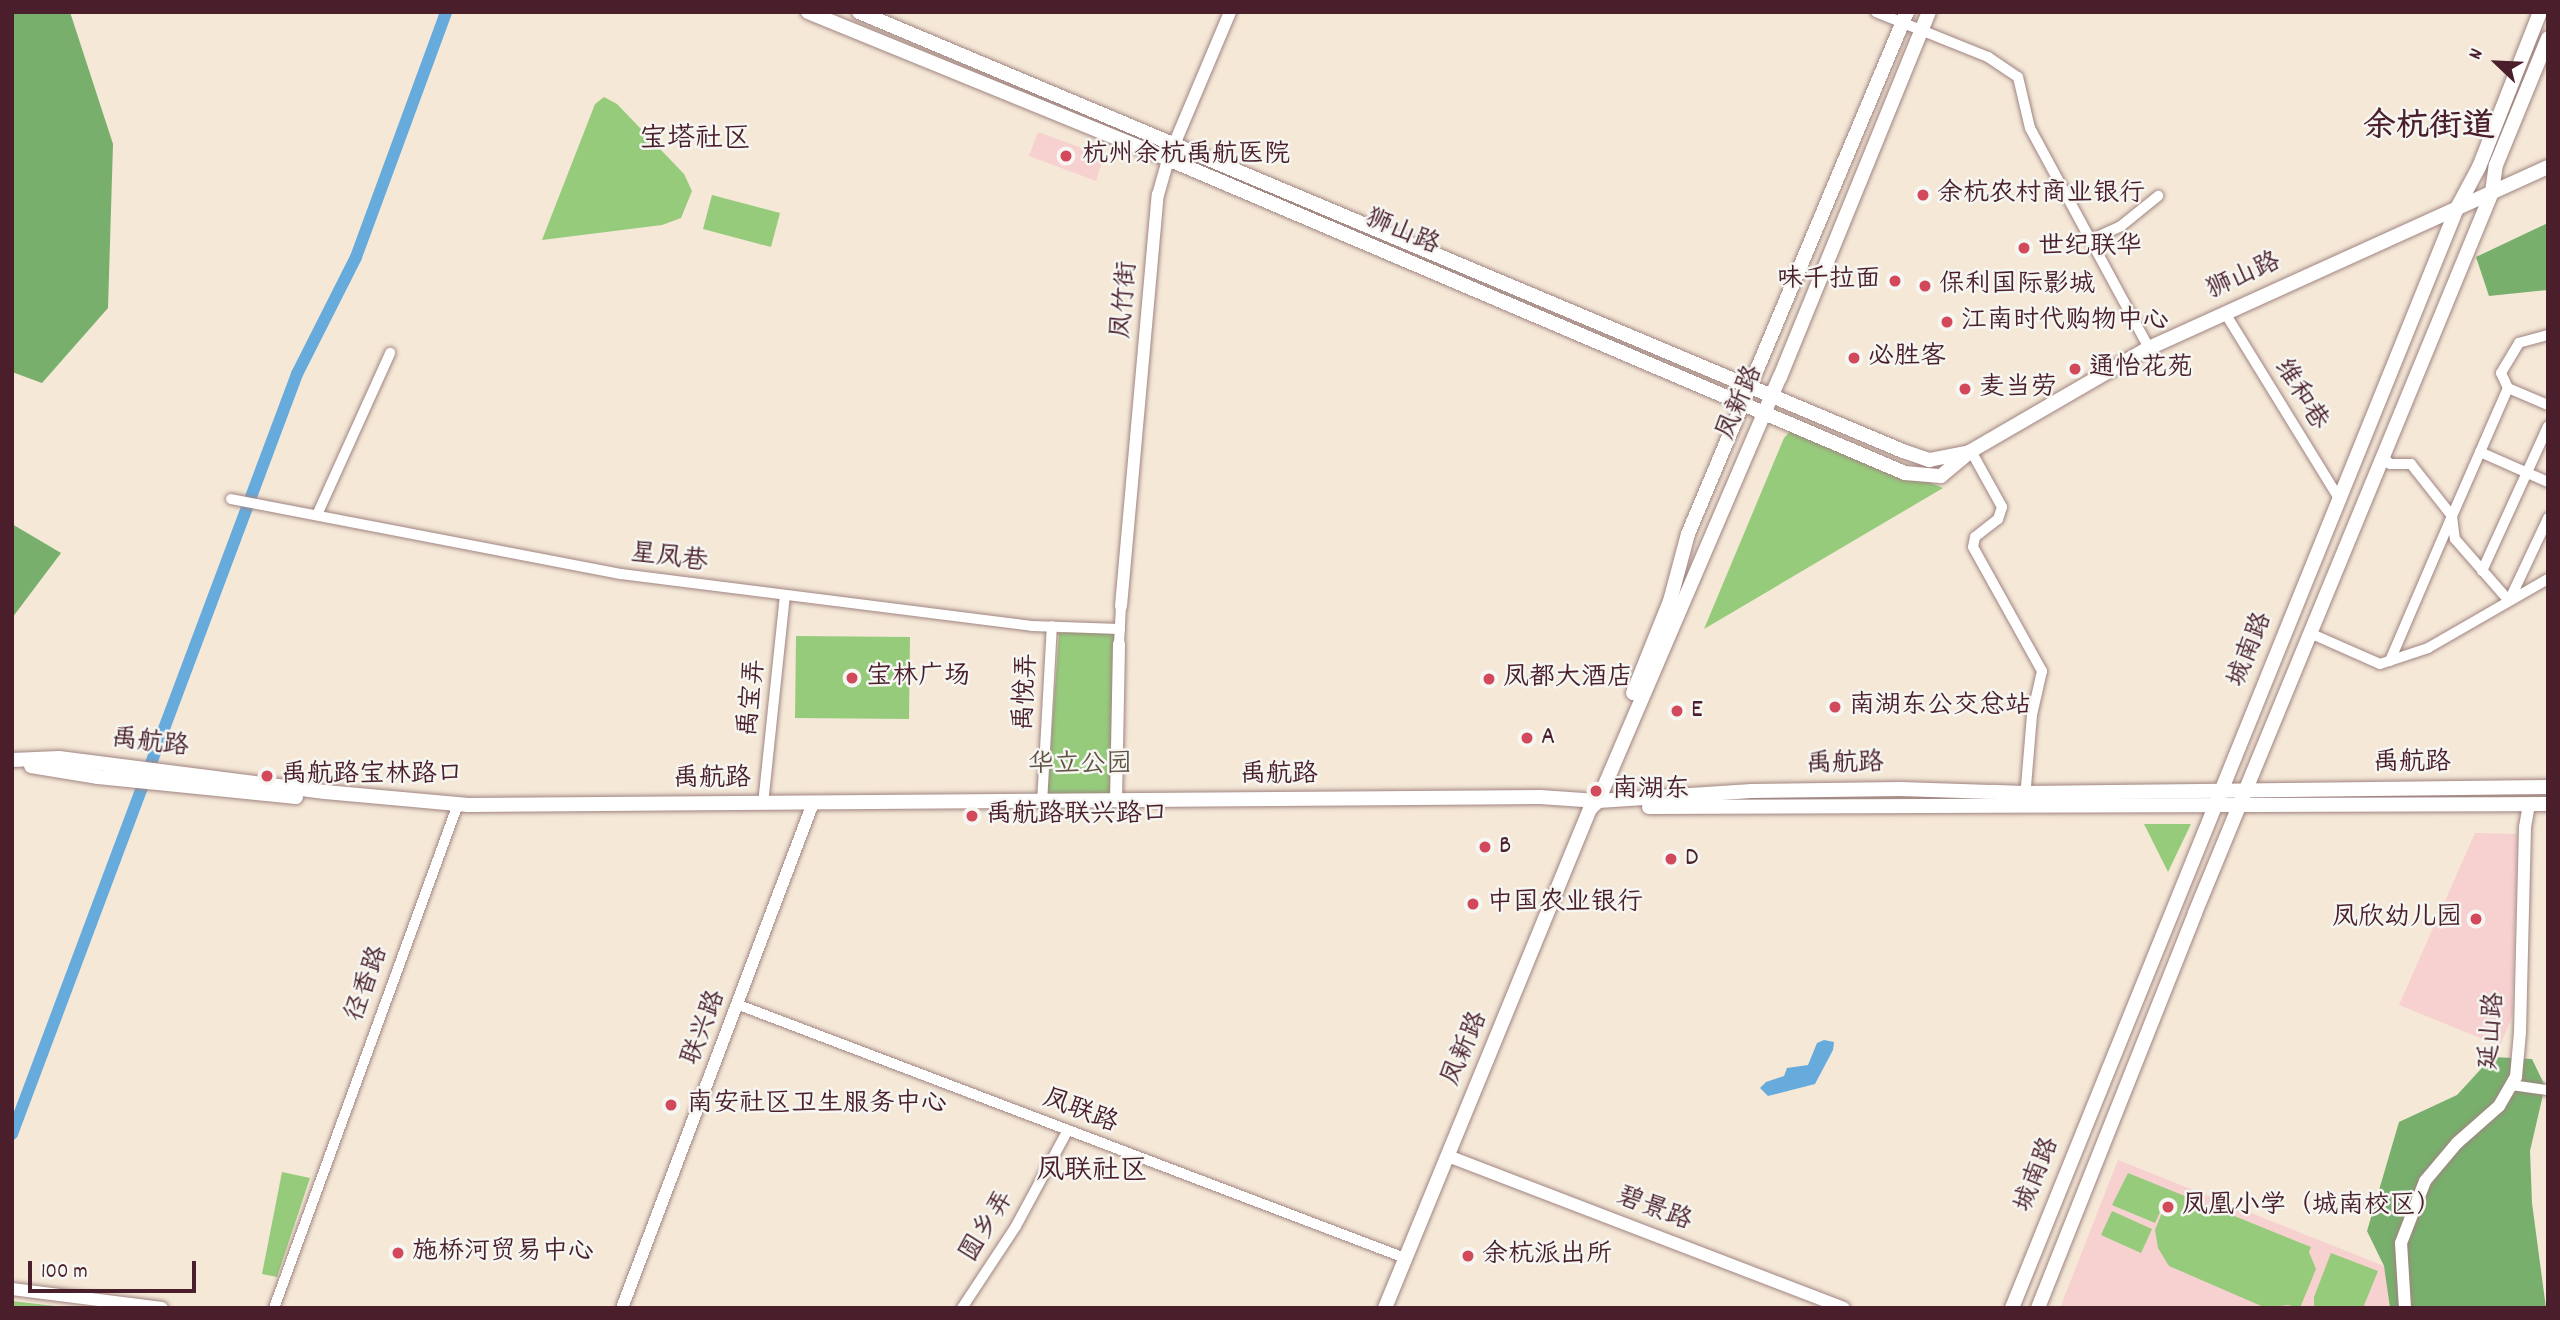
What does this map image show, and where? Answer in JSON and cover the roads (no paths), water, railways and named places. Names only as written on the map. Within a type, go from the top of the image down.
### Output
[{"type":"main road","name":"狮山路","points":[[808,12],[1168,159],[1905,473],[1941,476],[1971,452],[2148,348],[2548,167]]},
{"type":"main road","name":"狮山路","points":[[859,12],[1929,460],[1971,452]]},
{"type":"main road","name":"凤新路","points":[[1385,1308],[1593,803],[1772,395],[1929,12]]},
{"type":"main road","name":"城南路","points":[[2012,1308],[2456,208],[2479,167],[2540,12]]},
{"type":"main road","name":"凤新路","points":[[1593,803],[1670,601],[1688,534],[1904,18]]},
{"type":"main road","name":"城南路","points":[[2038,1308],[2246,789],[2492,192],[2496,165],[2548,38]]},
{"type":"main road","name":"禹航路","points":[[12,761],[59,758],[120,773],[325,792],[456,808],[1593,803],[1705,805],[2219,796],[2246,789],[2548,788]]},
{"type":"main road","name":"禹航路","points":[[2219,796],[2240,804],[2548,804]]},
{"type":"main road","name":"禹航路","points":[[456,808],[763,804],[811,808],[1115,801],[1540,797],[1593,803]]},
{"type":"street","name":"凤竹街","points":[[1121,606],[1158,195],[1168,159],[1230,12]]},
{"type":"street","points":[[1876,12],[1904,18],[1921,32],[1989,57],[2018,77],[2031,128],[2148,348]]},
{"type":"street","points":[[2090,240],[2121,226],[2158,196]]},
{"type":"street","name":"维和巷","points":[[2225,313],[2339,498]]},
{"type":"street","points":[[2548,335],[2519,343],[2501,373],[2508,388],[2548,405]]},
{"type":"street","points":[[317,515],[390,353]]},
{"type":"street","points":[[2390,661],[2508,388]]},
{"type":"street","points":[[2483,571],[2548,426]]},
{"type":"street","points":[[1971,452],[2002,507],[1998,519],[1975,537],[1973,547],[2042,671],[2032,715],[2025,799]]},
{"type":"street","points":[[2480,452],[2548,482]]},
{"type":"street","points":[[2383,457],[2390,464],[2411,464],[2452,516],[2455,539],[2509,601]]},
{"type":"street","name":"星凤巷","points":[[232,499],[621,574],[1052,626],[1120,629]]},
{"type":"street","points":[[2509,601],[2548,518]]},
{"type":"street","points":[[2312,634],[2380,664],[2428,648],[2548,579]]},
{"type":"street","name":"禹宝弄","points":[[763,804],[785,595]]},
{"type":"street","points":[[1115,801],[1121,606]]},
{"type":"street","name":"禹悦弄","points":[[1042,803],[1052,626]]},
{"type":"street","name":"延山路","points":[[2405,1308],[2401,1243],[2425,1181],[2457,1143],[2499,1106],[2516,1077],[2520,1032],[2525,827],[2529,804]]},
{"type":"street","name":"径香路","points":[[274,1308],[318,1179],[456,808]]},
{"type":"street","name":"联兴路","points":[[622,1308],[739,1005],[811,808]]},
{"type":"street","name":"凤联路","points":[[739,1005],[1405,1258]]},
{"type":"street","points":[[2511,1085],[2548,1090]]},
{"type":"street","name":"圆乡弄","points":[[962,1308],[1016,1226],[1068,1130]]},
{"type":"street","name":"碧景路","points":[[1448,1156],[1844,1308]]},
{"type":"street","points":[[12,1289],[162,1308]]},
{"type":"water","points":[[1824,1040],[1834,1042],[1833,1050],[1815,1084],[1768,1096],[1760,1088],[1766,1082],[1784,1076],[1787,1068],[1808,1065],[1817,1043]]},
{"type":"waterway","points":[[12,1134],[297,374],[356,257],[446,12]]},
{"type":"place","name":"杭州余杭禹航医院","points":[[1066,156]]},
{"type":"place","name":"余杭农村商业银行","points":[[1923,195]]},
{"type":"place","name":"世纪联华","points":[[2024,248]]},
{"type":"place","name":"味千拉面","points":[[1895,281]]},
{"type":"place","name":"保利国际影城","points":[[1925,286]]},
{"type":"place","name":"江南时代购物中心","points":[[1947,322]]},
{"type":"place","name":"必胜客","points":[[1854,358]]},
{"type":"place","name":"通怡花苑","points":[[2075,369]]},
{"type":"place","name":"麦当劳","points":[[1965,389]]},
{"type":"place","name":"宝林广场","points":[[852,678]]},
{"type":"place","name":"凤都大酒店","points":[[1489,679]]},
{"type":"place","name":"南湖东公交总站","points":[[1835,707]]},
{"type":"place","name":"E","points":[[1677,711]]},
{"type":"place","name":"A","points":[[1527,738]]},
{"type":"place","name":"禹航路宝林路口","points":[[267,776]]},
{"type":"place","name":"南湖东","points":[[1596,791]]},
{"type":"place","name":"禹航路联兴路口","points":[[972,816]]},
{"type":"place","name":"B","points":[[1485,847]]},
{"type":"place","name":"D","points":[[1671,859]]},
{"type":"place","name":"中国农业银行","points":[[1473,904]]},
{"type":"place","name":"凤欣幼儿园","points":[[2476,919]]},
{"type":"place","name":"南安社区卫生服务中心","points":[[671,1105]]},
{"type":"place","name":"凤凰小学（城南校区）","points":[[2168,1207]]},
{"type":"place","name":"施桥河贸易中心","points":[[398,1253]]},
{"type":"place","name":"余杭派出所","points":[[1468,1256]]},
{"type":"district","name":"余杭街道","points":[[2429,129]]},
{"type":"district","name":"宝塔社区","points":[[695,141]]},
{"type":"district","name":"凤联社区","points":[[1092,1173]]},
{"type":"park label","name":"华立公园","points":[[1080,766]]}]
